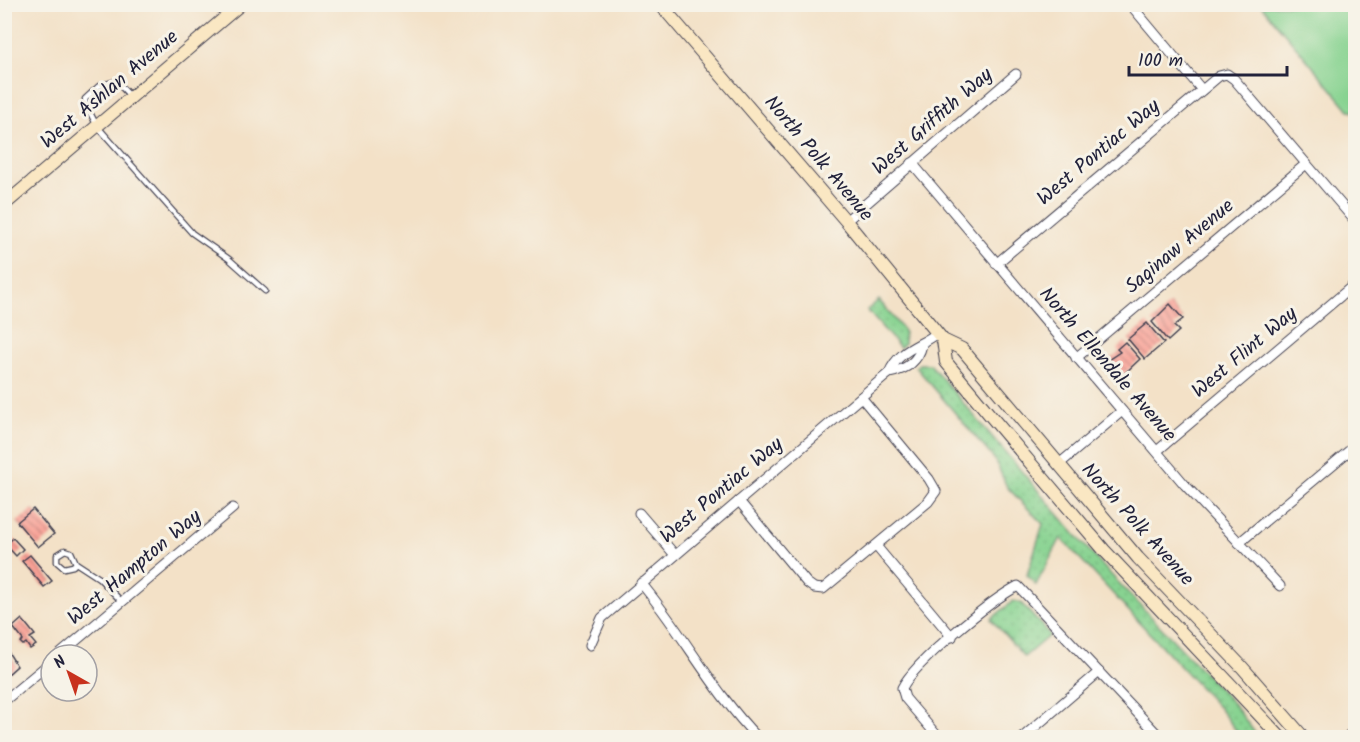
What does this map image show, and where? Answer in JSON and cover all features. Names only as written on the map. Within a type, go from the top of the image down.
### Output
[{"type":"main road","name":"West Ashlan Avenue","points":[[4,205],[242,4]]},
{"type":"main road","name":"North Polk Avenue","points":[[660,4],[846,221],[940,336],[962,349],[1138,558],[1248,674],[1304,738]]},
{"type":"main road","name":"North Polk Avenue","points":[[940,336],[946,362],[989,414],[1118,565],[1281,738]]},
{"type":"main road","points":[[1348,738],[1356,731]]},
{"type":"street","points":[[1130,4],[1202,90]]},
{"type":"street","name":"West Griffith Way","points":[[846,221],[1016,74]]},
{"type":"street","name":"West Pontiac Way","points":[[996,264],[1219,76],[1227,74],[1234,78],[1306,164]]},
{"type":"street","name":"North Ellendale Avenue","points":[[912,163],[1122,411],[1280,586]]},
{"type":"street","points":[[1306,164],[1356,222]]},
{"type":"street","name":"Saginaw Avenue","points":[[1076,358],[1306,164]]},
{"type":"street","name":"West Flint Way","points":[[1157,451],[1356,283]]},
{"type":"street","name":"West Pontiac Way","points":[[590,645],[602,618],[641,583],[889,373],[894,361],[912,346],[922,345],[940,336]]},
{"type":"street","points":[[739,501],[807,583],[818,589],[830,585],[928,502],[936,491],[861,397]]},
{"type":"street","points":[[1058,465],[1122,411]]},
{"type":"street","points":[[1239,543],[1356,445]]},
{"type":"street","name":"West Hampton Way","points":[[73,643],[233,508]]},
{"type":"street","points":[[639,513],[675,555]]},
{"type":"street","points":[[876,546],[952,637]]},
{"type":"street","points":[[641,583],[690,645],[730,709],[758,738]]},
{"type":"street","points":[[939,738],[905,698],[902,688],[908,677],[952,637],[1006,592],[1018,586],[1161,738]]},
{"type":"street","points":[[4,702],[39,672]]},
{"type":"street","points":[[1022,738],[1099,672]]},
{"type":"lane","points":[[132,98],[116,81],[99,86],[85,100],[97,126],[192,233],[229,259],[265,291]]},
{"type":"lane","points":[[76,562],[73,566],[64,568],[57,562],[57,555],[65,550],[71,552],[76,562],[99,578],[122,602]]},
{"type":"green space","points":[[1261,5],[1355,5],[1355,112],[1350,111]]},
{"type":"green space","points":[[879,300],[904,331],[904,344],[900,348],[867,310]]},
{"type":"green space","points":[[919,364],[930,364],[1099,562],[1233,703],[1258,737],[1241,737],[1219,708],[1061,538],[1036,585],[1027,575],[1043,524],[1007,487],[995,460],[916,367]]},
{"type":"green space","points":[[1013,601],[1021,603],[1050,635],[1024,657],[991,619]]},
{"type":"building","points":[[1170,304],[1183,319],[1174,326],[1179,331],[1168,341],[1152,322]]},
{"type":"building","points":[[1147,323],[1164,343],[1145,359],[1128,339]]},
{"type":"building","points":[[1125,342],[1140,359],[1122,376],[1108,360],[1120,352],[1117,349]]},
{"type":"building","points":[[33,509],[54,534],[38,547],[17,522]]},
{"type":"building","points":[[13,538],[23,549],[16,556],[6,545]]},
{"type":"building","points":[[30,555],[52,581],[44,587],[22,561]]},
{"type":"building","points":[[22,619],[35,635],[30,638],[36,645],[30,649],[26,643],[23,645],[20,642],[23,640],[13,627]]},
{"type":"building","points":[[5,647],[17,666],[7,675],[5,674]]}]
